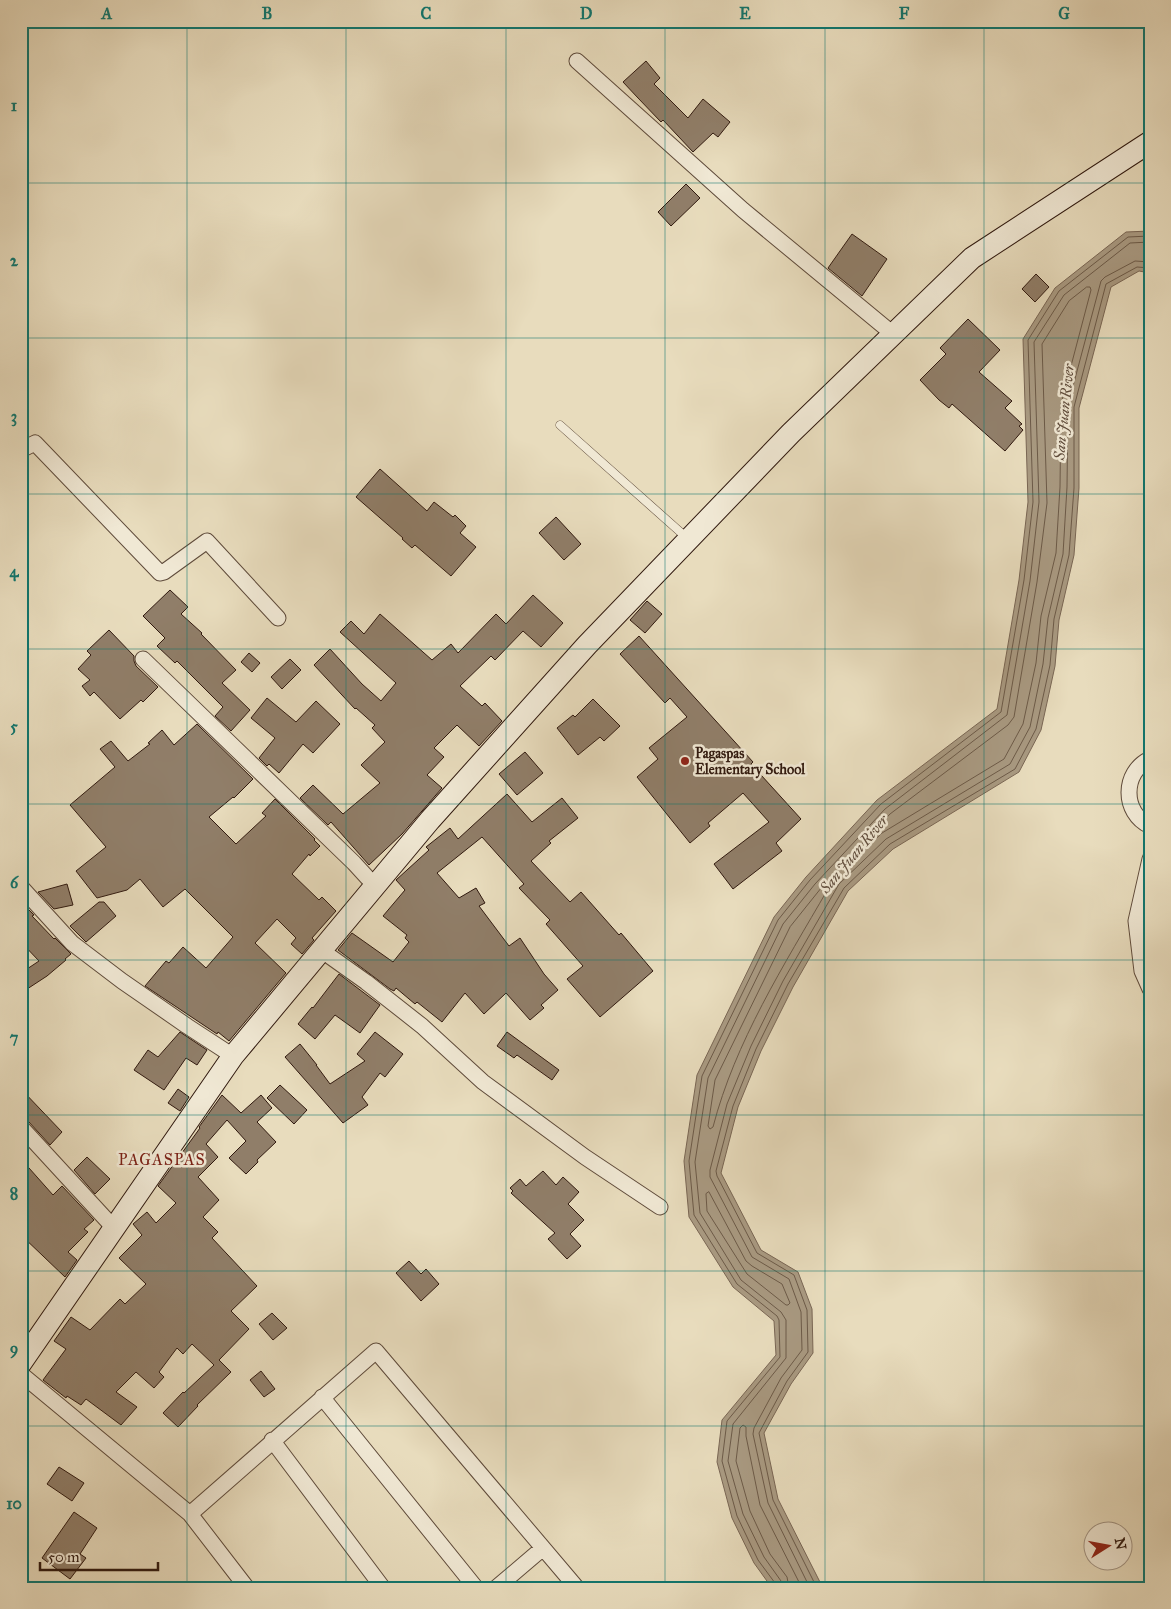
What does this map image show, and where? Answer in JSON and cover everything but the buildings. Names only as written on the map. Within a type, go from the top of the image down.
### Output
[{"type":"main road","points":[[23,1355],[233,1056],[430,820],[580,653],[791,433],[972,258],[1150,142]]},
{"type":"street","points":[[576,61],[743,210],[893,334]]},
{"type":"street","points":[[21,450],[35,443],[160,573],[207,541],[278,618]]},
{"type":"street","points":[[143,659],[375,886]]},
{"type":"street","points":[[1150,759],[1144,761],[1134,772],[1129,784],[1128,798],[1134,812],[1143,823],[1150,826]]},
{"type":"street","points":[[1150,859],[1136,920],[1142,971],[1150,990]]},
{"type":"street","points":[[21,887],[72,943],[130,987],[233,1056]]},
{"type":"street","points":[[321,950],[422,1026],[483,1082],[585,1157],[660,1207]]},
{"type":"street","points":[[21,1127],[114,1228]]},
{"type":"street","points":[[190,1514],[272,1440],[376,1351],[577,1588]]},
{"type":"street","points":[[21,1374],[190,1514],[247,1588]]},
{"type":"street","points":[[322,1398],[476,1588]]},
{"type":"street","points":[[272,1440],[383,1588]]},
{"type":"street","points":[[496,1588],[543,1548]]},
{"type":"lane","points":[[560,425],[689,539]]},
{"type":"water","name":"San Juan River","points":[[1150,231],[1150,273],[1139,271],[1111,287],[1079,408],[1079,488],[1074,555],[1059,620],[1055,666],[1041,730],[1019,772],[893,849],[848,891],[793,987],[761,1051],[738,1107],[721,1173],[761,1250],[798,1272],[812,1309],[813,1353],[791,1384],[764,1433],[778,1499],[823,1588],[772,1588],[754,1563],[732,1518],[717,1462],[722,1420],[776,1355],[774,1321],[733,1287],[689,1217],[684,1161],[697,1075],[774,917],[806,877],[877,800],[997,709],[1019,580],[1028,502],[1023,339],[1055,288],[1126,232]]},
{"type":"place","name":"Pagaspas Elementary School","points":[[685,761]]},
{"type":"district","name":"PAGASPAS","points":[[162,1159]]}]
